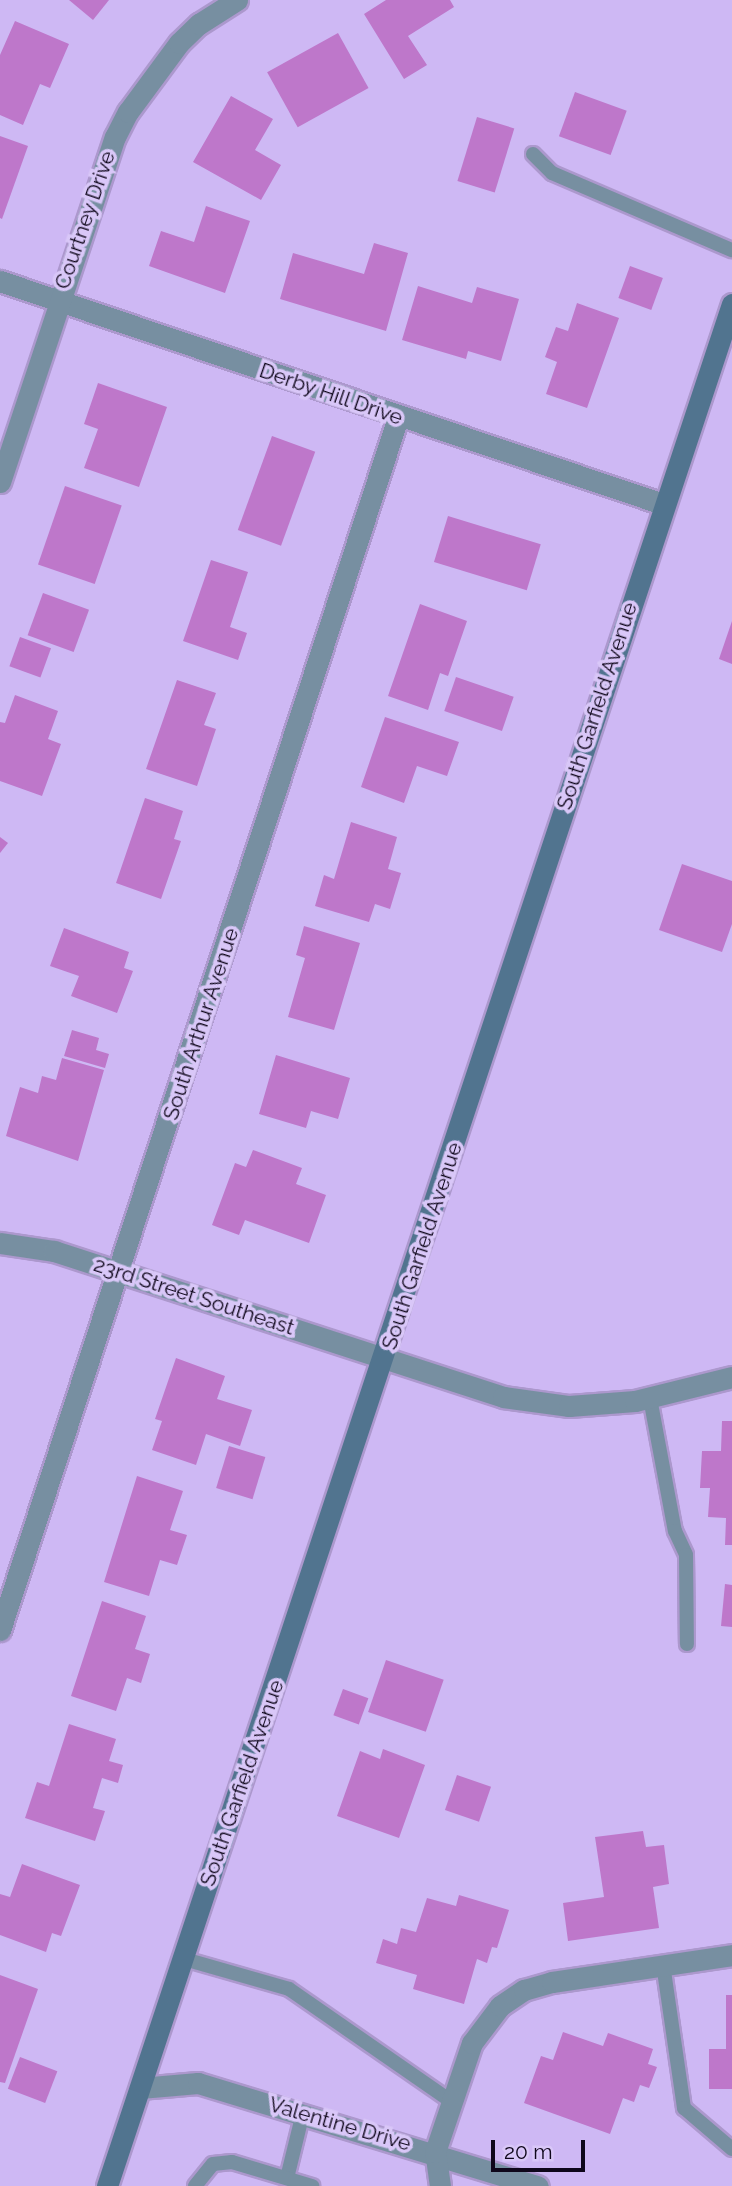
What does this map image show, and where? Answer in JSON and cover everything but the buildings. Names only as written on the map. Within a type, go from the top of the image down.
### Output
[{"type":"street","name":"Courtney Drive","points":[[0,482],[58,300],[128,112],[179,43],[199,24],[237,0]]},
{"type":"street","name":"Derby Hill Drive","points":[[0,281],[663,504]]},
{"type":"street","name":"South Garfield Avenue","points":[[107,2186],[385,1359],[663,504],[732,303]]},
{"type":"street","name":"South Arthur Avenue","points":[[0,1630],[121,1272],[398,417]]},
{"type":"street","name":"23rd Street Southeast","points":[[0,1243],[54,1251],[503,1397],[569,1406],[650,1398],[732,1377]]},
{"type":"street","points":[[440,2186],[435,2152],[472,2043],[500,2006],[524,1990],[552,1982],[732,1955]]},
{"type":"street","name":"Valentine Drive","points":[[140,2088],[198,2082],[435,2152],[538,2186]]},
{"type":"lane","points":[[533,154],[552,173],[732,250]]},
{"type":"lane","points":[[650,1398],[675,1531],[686,1555],[687,1644]]},
{"type":"lane","points":[[184,1959],[289,1989],[452,2102]]},
{"type":"lane","points":[[663,1964],[684,2108],[732,2149]]},
{"type":"lane","points":[[287,2178],[303,2113]]},
{"type":"lane","points":[[195,2186],[214,2164],[232,2162],[312,2186]]}]
